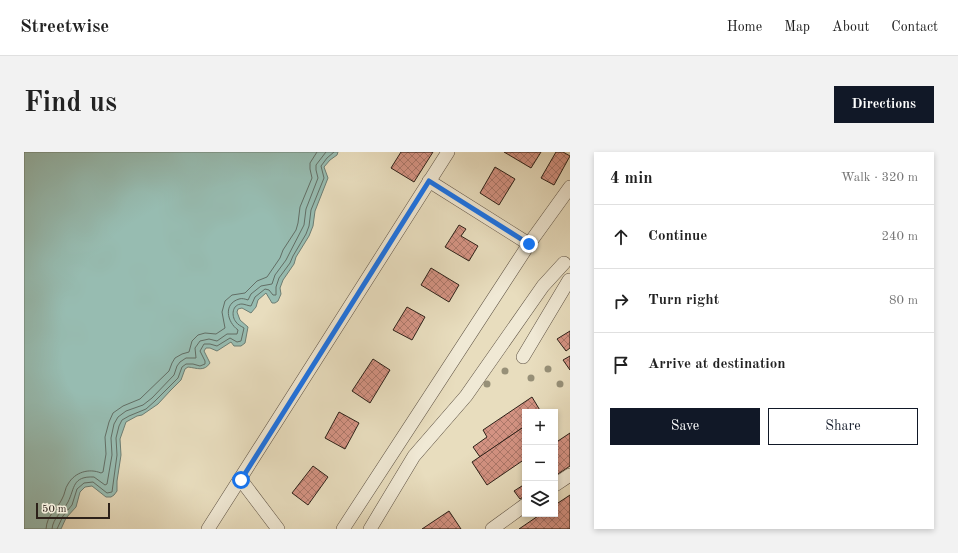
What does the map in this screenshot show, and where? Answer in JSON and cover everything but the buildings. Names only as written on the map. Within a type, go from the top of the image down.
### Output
[{"type":"street","points":[[208,529],[241,480],[448,152]]},
{"type":"street","points":[[429,181],[529,244]]},
{"type":"street","points":[[343,529],[529,244],[570,186]]},
{"type":"street","points":[[523,357],[570,281],[567,259]]},
{"type":"street","points":[[370,529],[414,456],[466,396],[543,286],[567,259]]},
{"type":"street","points":[[558,483],[570,475]]},
{"type":"street","points":[[241,480],[278,529]]},
{"type":"street","points":[[492,529],[522,507]]},
{"type":"water","points":[[24,152],[338,152],[337,155],[324,167],[328,178],[315,211],[313,226],[309,236],[296,257],[294,264],[283,280],[280,288],[281,294],[278,301],[272,303],[266,293],[258,300],[256,307],[251,313],[242,308],[238,309],[237,312],[240,320],[248,327],[245,343],[241,346],[234,346],[231,342],[217,351],[206,348],[204,351],[210,363],[208,366],[197,369],[188,367],[185,369],[181,380],[158,404],[142,415],[126,422],[120,439],[121,455],[117,491],[111,497],[106,497],[92,486],[85,487],[80,492],[76,507],[66,518],[61,529],[24,529]]},
{"type":"route","points":[[241,480],[429,181],[529,244]]}]
